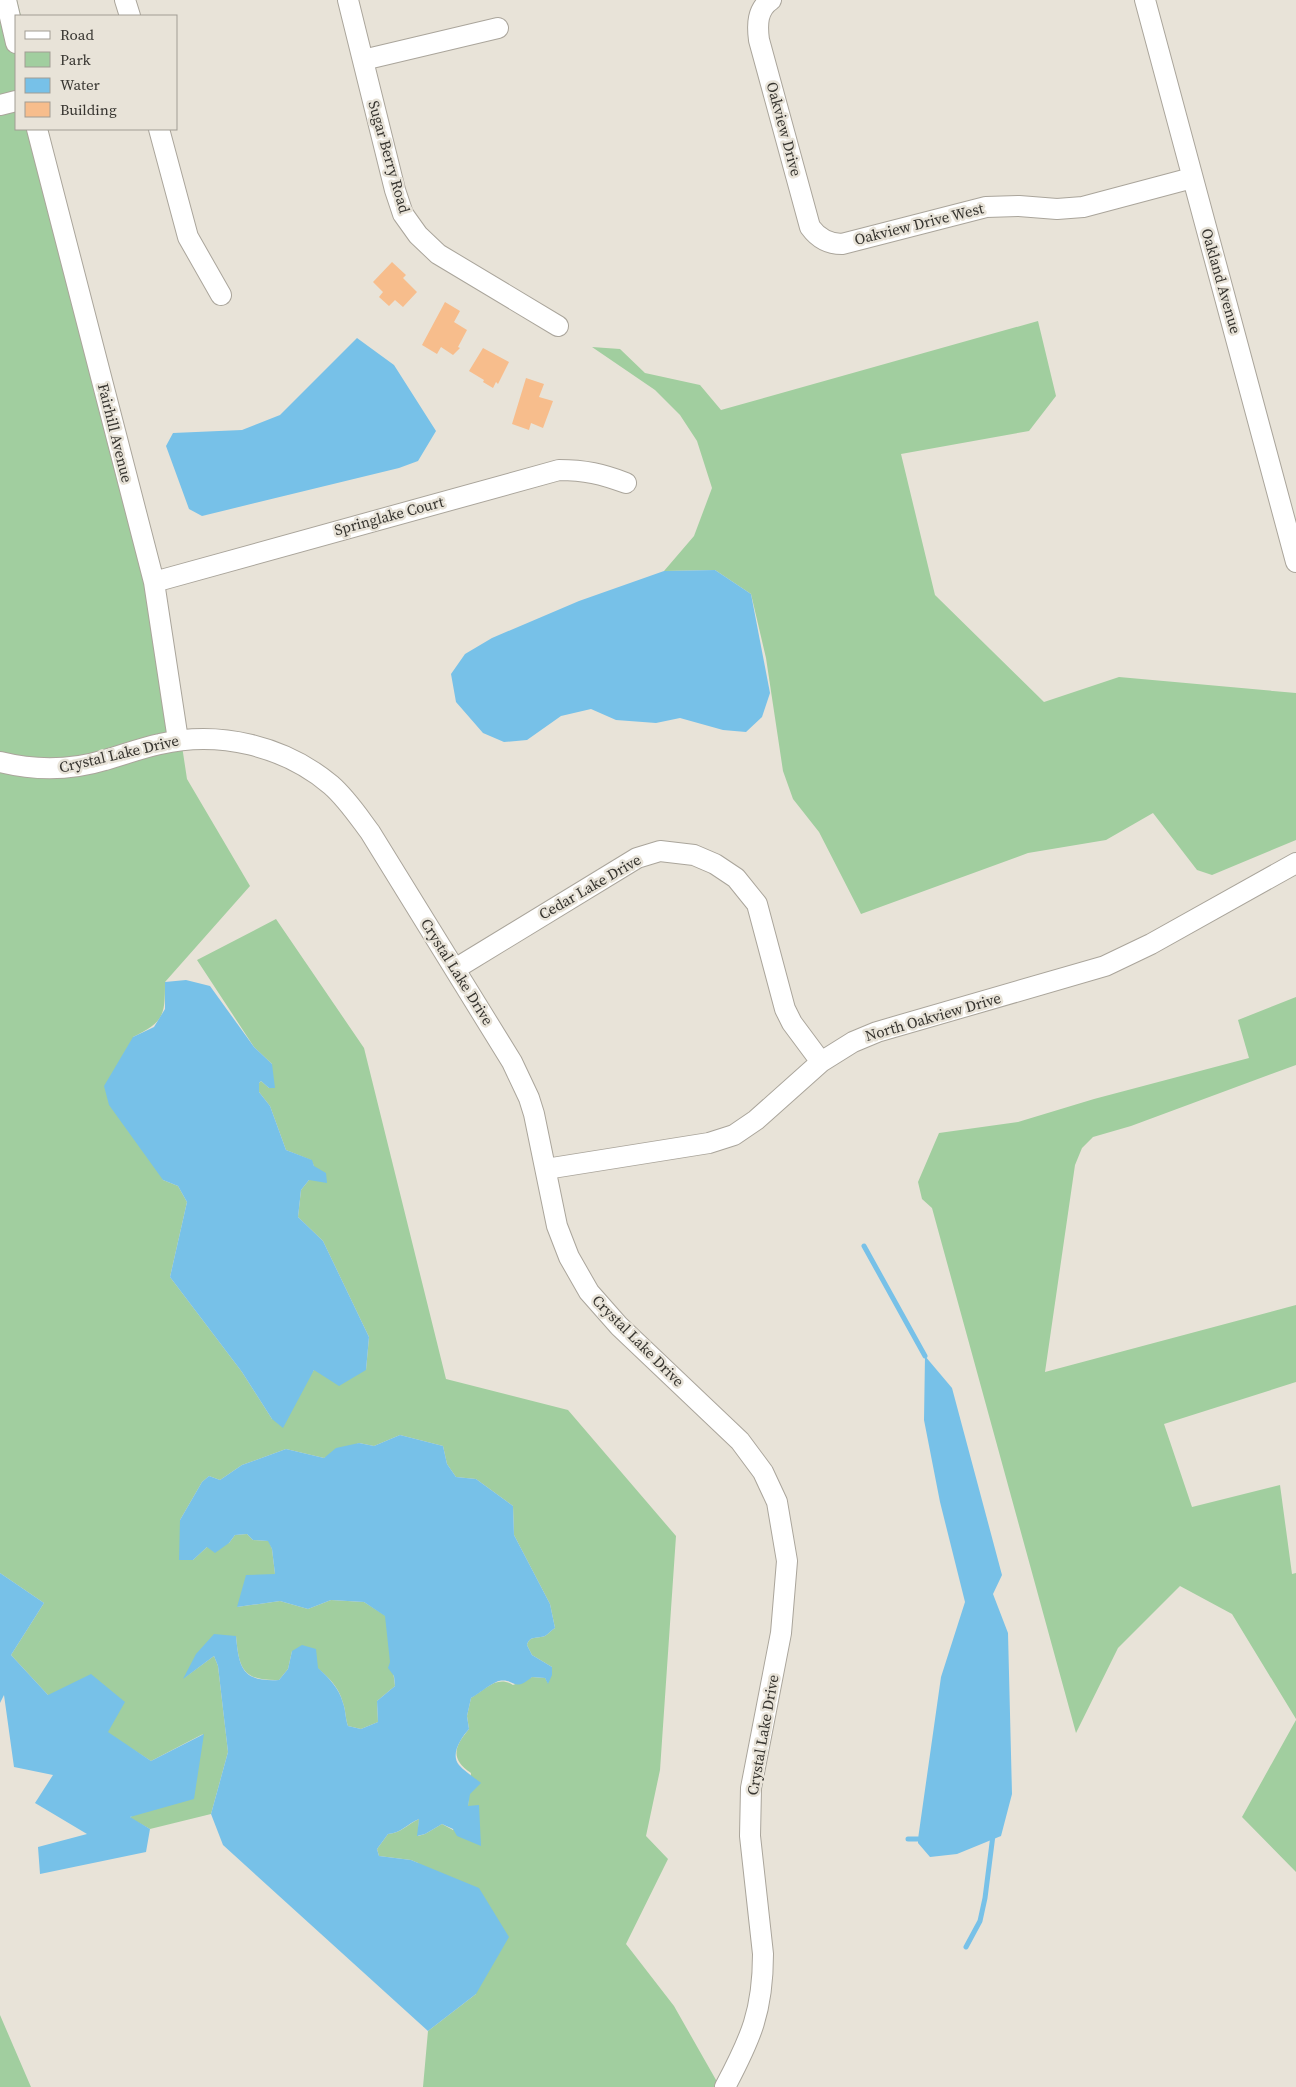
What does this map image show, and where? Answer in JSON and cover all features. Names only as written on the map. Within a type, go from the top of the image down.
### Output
[{"type":"street","points":[[6,0],[15,39]]},
{"type":"street","points":[[125,0],[130,15]]},
{"type":"street","name":"Sugar Berry Road","points":[[348,0],[395,190],[403,214],[418,235],[438,254],[558,326]]},
{"type":"street","name":"Oakland Avenue","points":[[1145,0],[1296,562]]},
{"type":"street","name":"Oakview Drive","points":[[766,7],[758,22],[759,40],[810,227],[822,239]]},
{"type":"street","points":[[363,60],[498,28]]},
{"type":"street","points":[[0,105],[15,101]]},
{"type":"street","name":"Fairhill Avenue","points":[[37,130],[154,582],[178,740]]},
{"type":"street","points":[[159,130],[188,237],[222,295]]},
{"type":"street","name":"Oakview Drive West","points":[[822,239],[835,244],[842,244],[986,207],[1020,206],[1056,209],[1083,207],[1192,178]]},
{"type":"street","name":"Springlake Court","points":[[154,582],[551,472],[578,470],[600,473],[626,483]]},
{"type":"street","name":"Crystal Lake Drive","points":[[0,762],[38,769],[68,768],[178,740],[218,739],[254,745],[288,758],[332,786],[355,811],[370,832],[498,1037],[523,1083],[536,1122],[550,1196],[562,1240],[577,1273],[589,1292],[619,1326],[740,1441],[763,1472],[777,1502],[787,1561],[781,1633],[752,1788],[750,1836],[763,1954],[760,2002],[748,2042],[725,2087]]},
{"type":"street","name":"Cedar Lake Drive","points":[[455,969],[636,858],[660,851],[694,855],[715,864],[736,878],[757,904],[785,1009],[792,1023],[821,1062]]},
{"type":"street","name":"North Oakview Drive","points":[[546,1169],[709,1143],[734,1135],[756,1120],[821,1062],[853,1042],[877,1032],[1105,966],[1151,944],[1296,863]]},
{"type":"green space","points":[[0,0],[17,0],[21,15],[15,15],[15,130],[48,130],[115,414],[151,542],[187,779],[250,886],[165,982],[161,1017],[151,1027],[133,1037],[163,1180],[178,1186],[187,1202],[170,1277],[242,1372],[272,1419],[314,1370],[366,1370],[369,1337],[323,1241],[298,1217],[301,1190],[309,1180],[314,1166],[311,1160],[286,1150],[270,1106],[259,1092],[259,1083],[261,1081],[269,1088],[272,1064],[254,1047],[197,960],[276,919],[364,1048],[446,1379],[568,1410],[676,1536],[660,1770],[646,1836],[668,1859],[626,1944],[674,2006],[720,2087],[423,2087],[428,2031],[476,1994],[418,1863],[411,1860],[379,1856],[377,1849],[388,1834],[401,1830],[419,1819],[418,1836],[442,1824],[453,1830],[479,1806],[468,1806],[471,1773],[460,1763],[456,1752],[460,1741],[469,1729],[467,1716],[471,1698],[497,1682],[507,1682],[513,1685],[532,1677],[545,1678],[548,1683],[552,1667],[532,1655],[527,1645],[530,1640],[545,1636],[555,1628],[550,1604],[514,1535],[513,1506],[476,1479],[456,1477],[447,1464],[443,1446],[400,1435],[374,1446],[359,1443],[324,1458],[286,1449],[242,1465],[220,1480],[209,1476],[202,1482],[180,1520],[193,1560],[207,1547],[229,1543],[235,1535],[247,1534],[253,1540],[269,1541],[272,1549],[275,1574],[237,1607],[280,1601],[308,1609],[331,1600],[364,1602],[386,1616],[395,1686],[377,1701],[378,1722],[361,1729],[348,1726],[340,1694],[323,1672],[292,1651],[288,1669],[279,1680],[257,1678],[250,1675],[241,1664],[236,1636],[184,1678],[214,1656],[218,1666],[228,1752],[211,1814],[150,1829],[130,1818],[203,1734],[151,1761],[48,1695],[11,1655],[44,1603],[0,1573]]},
{"type":"green space","points":[[1038,321],[1056,396],[1029,431],[901,454],[935,595],[1044,702],[1119,677],[1296,693],[1296,840],[1212,875],[1197,870],[1153,813],[1106,840],[1028,853],[861,914],[819,832],[793,799],[783,771],[766,658],[751,594],[715,570],[664,571],[694,536],[712,488],[697,441],[680,415],[655,390],[592,347],[620,349],[645,373],[700,385],[721,410]]},
{"type":"green space","points":[[1296,997],[1296,1065],[1131,1126],[1093,1137],[1082,1148],[1075,1165],[1045,1372],[1296,1305],[1296,1382],[1164,1424],[1192,1507],[1280,1485],[1292,1574],[1296,1573],[1296,1719],[1232,1614],[1180,1586],[1118,1648],[1076,1733],[932,1208],[922,1199],[918,1182],[939,1133],[1018,1122],[1094,1099],[1249,1058],[1238,1020]]},
{"type":"green space","points":[[1296,1720],[1296,1872],[1242,1817]]},
{"type":"green space","points":[[0,2015],[31,2087],[0,2087]]},
{"type":"water","points":[[357,338],[394,365],[436,431],[418,461],[399,468],[202,516],[189,509],[166,446],[173,433],[242,430],[280,415]]},
{"type":"water","points":[[715,570],[751,594],[770,693],[762,717],[746,732],[723,730],[680,718],[656,723],[616,720],[591,709],[561,716],[527,740],[504,742],[483,733],[456,702],[451,674],[465,654],[492,638],[579,601],[664,571]]},
{"type":"water","points":[[186,980],[210,986],[254,1047],[272,1064],[275,1088],[269,1088],[261,1081],[259,1083],[259,1092],[270,1106],[286,1150],[312,1160],[314,1166],[326,1173],[327,1183],[309,1180],[301,1190],[298,1217],[323,1241],[369,1337],[366,1370],[339,1386],[314,1370],[283,1428],[272,1419],[242,1372],[170,1277],[187,1202],[178,1186],[163,1180],[109,1105],[104,1086],[133,1037],[154,1027],[165,1009],[165,982]]},
{"type":"water","points":[[925,1356],[952,1388],[1002,1575],[993,1594],[1008,1633],[1012,1794],[1001,1836],[957,1854],[930,1857],[918,1843],[918,1839],[941,1677],[965,1602],[940,1502],[924,1420]]},
{"type":"water","points":[[400,1435],[443,1446],[447,1464],[456,1477],[476,1479],[513,1506],[514,1535],[550,1604],[555,1628],[545,1636],[530,1640],[527,1645],[532,1655],[552,1667],[552,1675],[548,1684],[545,1678],[532,1677],[526,1682],[517,1685],[508,1681],[499,1681],[471,1698],[467,1716],[469,1729],[460,1741],[456,1756],[459,1765],[481,1783],[470,1794],[468,1806],[479,1805],[481,1846],[457,1836],[453,1829],[442,1824],[425,1834],[417,1836],[419,1819],[397,1832],[388,1834],[377,1849],[379,1856],[411,1860],[479,1888],[509,1937],[476,1994],[428,2031],[223,1845],[211,1814],[228,1752],[218,1666],[214,1656],[183,1679],[196,1654],[214,1634],[236,1636],[241,1665],[245,1671],[257,1678],[267,1680],[279,1680],[288,1669],[292,1651],[302,1645],[316,1649],[318,1668],[339,1693],[348,1726],[361,1729],[378,1722],[377,1701],[395,1686],[394,1676],[388,1668],[390,1662],[385,1616],[364,1602],[331,1600],[308,1609],[280,1601],[237,1607],[246,1575],[275,1574],[272,1549],[268,1541],[253,1540],[247,1534],[235,1535],[229,1543],[215,1553],[207,1547],[193,1560],[179,1560],[180,1520],[202,1482],[209,1476],[220,1480],[242,1465],[286,1449],[324,1458],[336,1448],[359,1443],[374,1446]]},
{"type":"water","points":[[0,1573],[44,1603],[11,1655],[48,1695],[91,1674],[125,1702],[108,1732],[151,1761],[204,1734],[194,1799],[130,1817],[150,1829],[146,1852],[40,1874],[38,1847],[87,1834],[35,1803],[53,1775],[14,1767],[4,1695],[0,1703]]},
{"type":"building","points":[[392,262],[406,275],[403,278],[417,292],[403,307],[395,300],[389,306],[379,297],[383,292],[373,282]]},
{"type":"building","points":[[445,302],[460,311],[454,322],[467,330],[458,347],[460,348],[453,355],[441,347],[437,354],[422,345]]},
{"type":"building","points":[[483,348],[509,362],[498,384],[496,382],[493,388],[469,371]]},
{"type":"building","points":[[526,378],[544,384],[539,397],[553,401],[543,428],[531,423],[529,430],[512,424]]},
{"type":"waterway","points":[[864,1246],[925,1356]]},
{"type":"waterway","points":[[966,1947],[980,1921],[985,1898],[993,1835]]},
{"type":"waterway","points":[[908,1839],[918,1839]]}]
